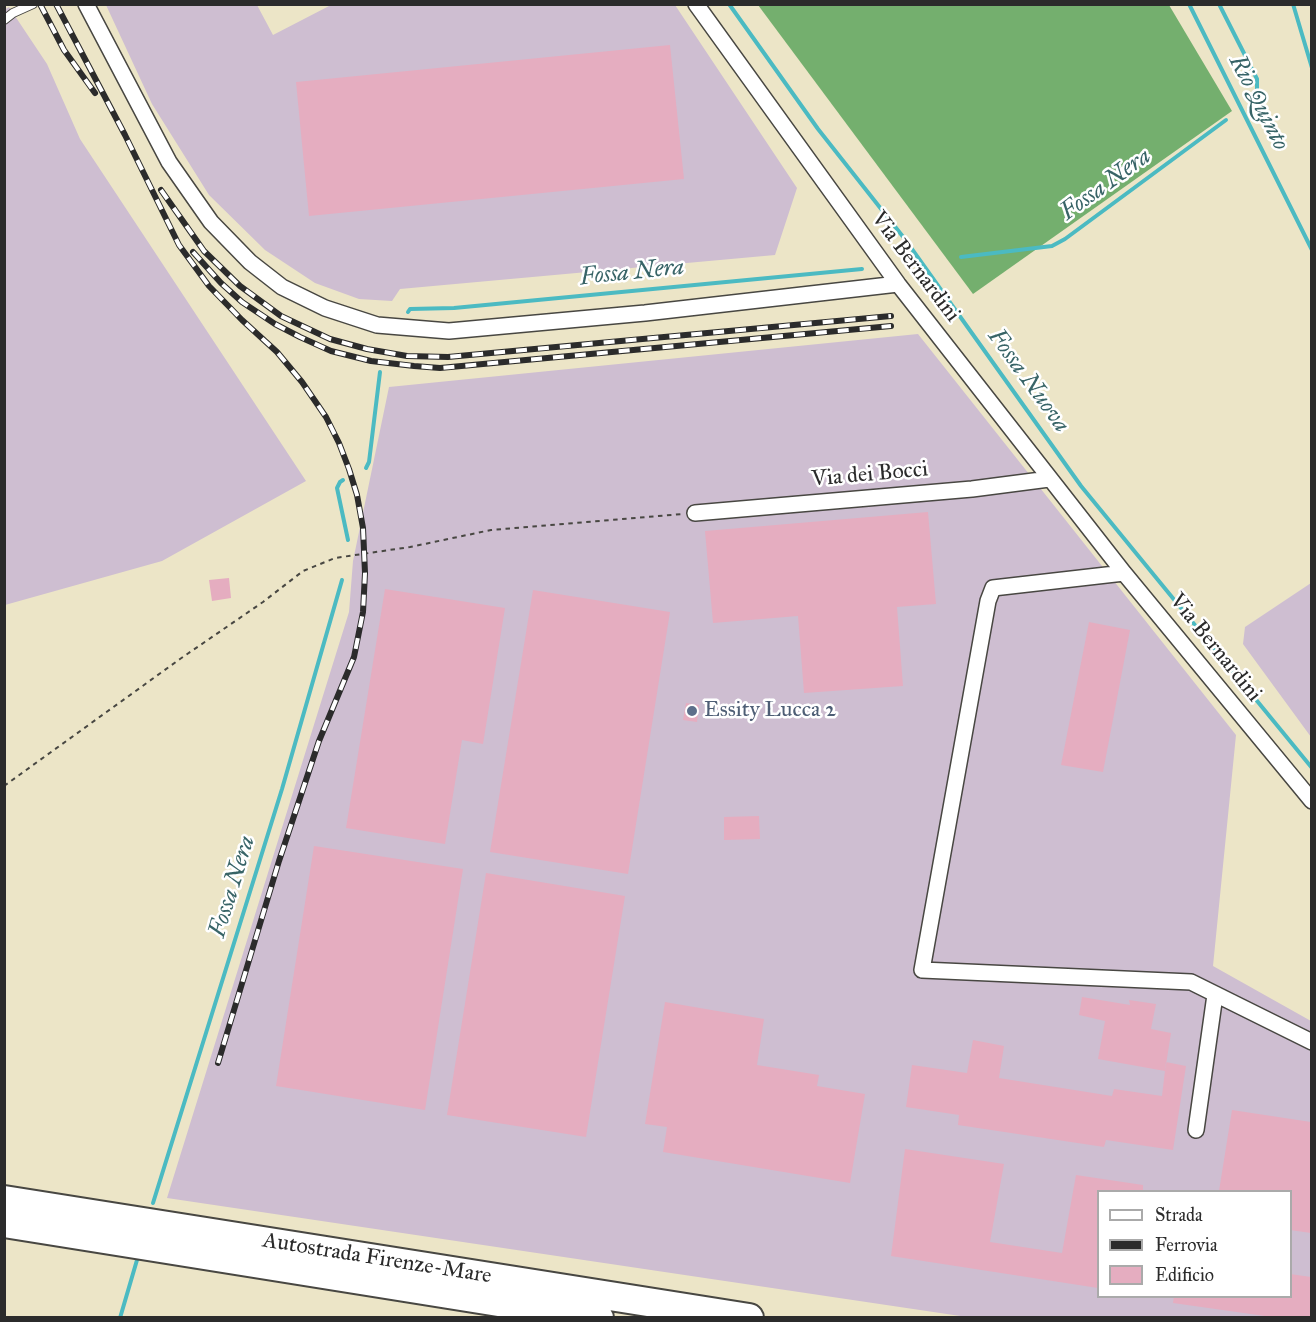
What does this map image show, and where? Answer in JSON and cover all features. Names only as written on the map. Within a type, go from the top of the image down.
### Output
[{"type":"highway","name":"Autostrada Firenze-Mare","points":[[4,1200],[749,1317]]},
{"type":"highway","name":"Autostrada Firenze-Mare","points":[[4,1223],[599,1317]]},
{"type":"street","points":[[87,4],[169,162],[211,222],[250,262],[282,286],[325,308],[377,325],[449,331],[633,314],[898,284]]},
{"type":"street","name":"Via Bernardini","points":[[696,4],[898,284],[1124,573],[1311,801]]},
{"type":"street","name":"Via dei Bocci","points":[[695,513],[972,489],[1049,478]]},
{"type":"street","points":[[1124,573],[993,588],[988,601],[922,970],[1191,982],[1311,1042]]},
{"type":"street","points":[[1196,1130],[1215,995]]},
{"type":"lane","points":[[4,20],[33,4]]},
{"type":"path","points":[[4,786],[263,602],[303,570],[335,558],[410,547],[491,530],[695,513]]},
{"type":"shaded area","points":[[106,5],[257,5],[273,35],[331,5],[675,5],[797,188],[775,255],[400,289],[392,301],[359,299],[315,283],[265,250],[209,195],[152,104]]},
{"type":"shaded area","points":[[9,7],[47,64],[80,139],[306,481],[162,561],[5,605],[4,10]]},
{"type":"shaded area","points":[[918,334],[1236,735],[1213,966],[1311,1021],[1311,1317],[967,1317],[167,1198],[349,612],[353,561],[389,387]]},
{"type":"shaded area","points":[[1311,583],[1311,737],[1243,644],[1245,627]]},
{"type":"green space","points":[[758,5],[1169,5],[1232,111],[973,294]]},
{"type":"building","points":[[670,45],[684,179],[309,216],[296,82]]},
{"type":"building","points":[[928,512],[936,604],[897,607],[903,686],[804,693],[798,616],[713,623],[705,531]]},
{"type":"building","points":[[229,578],[231,598],[212,601],[209,580]]},
{"type":"building","points":[[385,589],[505,608],[483,744],[462,740],[445,844],[346,828]]},
{"type":"building","points":[[533,590],[670,612],[628,874],[490,852]]},
{"type":"building","points":[[1089,622],[1130,630],[1103,772],[1061,765]]},
{"type":"building","points":[[686,703],[699,705],[697,722],[683,720]]},
{"type":"building","points":[[759,816],[760,839],[724,840],[724,817]]},
{"type":"building","points":[[314,846],[463,869],[425,1110],[276,1086]]},
{"type":"building","points":[[486,873],[625,896],[586,1137],[447,1115]]},
{"type":"building","points":[[1082,997],[1130,1005],[1129,1000],[1156,1004],[1151,1029],[1171,1033],[1165,1071],[1098,1059],[1105,1021],[1079,1015]]},
{"type":"building","points":[[665,1002],[764,1019],[757,1065],[819,1075],[817,1086],[865,1094],[850,1183],[663,1152],[667,1127],[645,1124]]},
{"type":"building","points":[[973,1040],[1004,1046],[999,1078],[1112,1096],[1114,1089],[1162,1096],[1166,1062],[1186,1066],[1173,1150],[1106,1140],[1104,1147],[958,1125],[959,1115],[906,1107],[912,1065],[967,1073]]},
{"type":"building","points":[[1232,1110],[1311,1122],[1311,1233],[1292,1230],[1292,1190],[1219,1190]]},
{"type":"building","points":[[905,1149],[1004,1164],[990,1242],[1062,1253],[1076,1175],[1143,1185],[1143,1190],[1097,1190],[1097,1288],[891,1256]]},
{"type":"building","points":[[1292,1274],[1311,1277],[1311,1317],[1272,1317],[1173,1303],[1174,1298],[1292,1298]]},
{"type":"waterway","name":"Fossa Nuova","points":[[729,4],[818,129],[904,238],[1081,486],[1312,768]]},
{"type":"waterway","name":"Rio Quinto","points":[[1189,4],[1312,250]]},
{"type":"waterway","name":"Fossa Nera","points":[[1219,4],[1257,79],[1254,99]]},
{"type":"waterway","points":[[1293,4],[1312,68]]},
{"type":"waterway","name":"Fossa Nera","points":[[961,257],[1052,246],[1065,239],[1226,120]]},
{"type":"waterway","name":"Fossa Nera","points":[[408,312],[410,309],[454,308],[862,269]]},
{"type":"waterway","name":"Fossa Nera","points":[[366,468],[369,462],[380,372]]},
{"type":"waterway","name":"Fossa Nera","points":[[343,480],[337,488],[348,540]]},
{"type":"waterway","name":"Fossa Nera","points":[[153,1203],[282,789],[342,580]]},
{"type":"waterway","name":"Fossa Nera","points":[[120,1318],[137,1260]]},
{"type":"railway","points":[[40,4],[64,50],[95,93]]},
{"type":"railway","points":[[56,4],[125,135],[179,245],[209,286],[277,352],[302,382],[326,417],[349,469],[363,528],[365,573],[363,612],[354,657],[319,741],[279,861],[218,1063]]},
{"type":"railway","points":[[161,190],[204,251],[240,286],[281,316],[330,339],[407,356],[448,357],[891,316]]},
{"type":"railway","points":[[193,252],[242,302],[300,337],[331,351],[371,361],[414,366],[440,368],[891,326]]},
{"type":"place","name":"Essity Lucca 2","points":[[692,711]]}]
